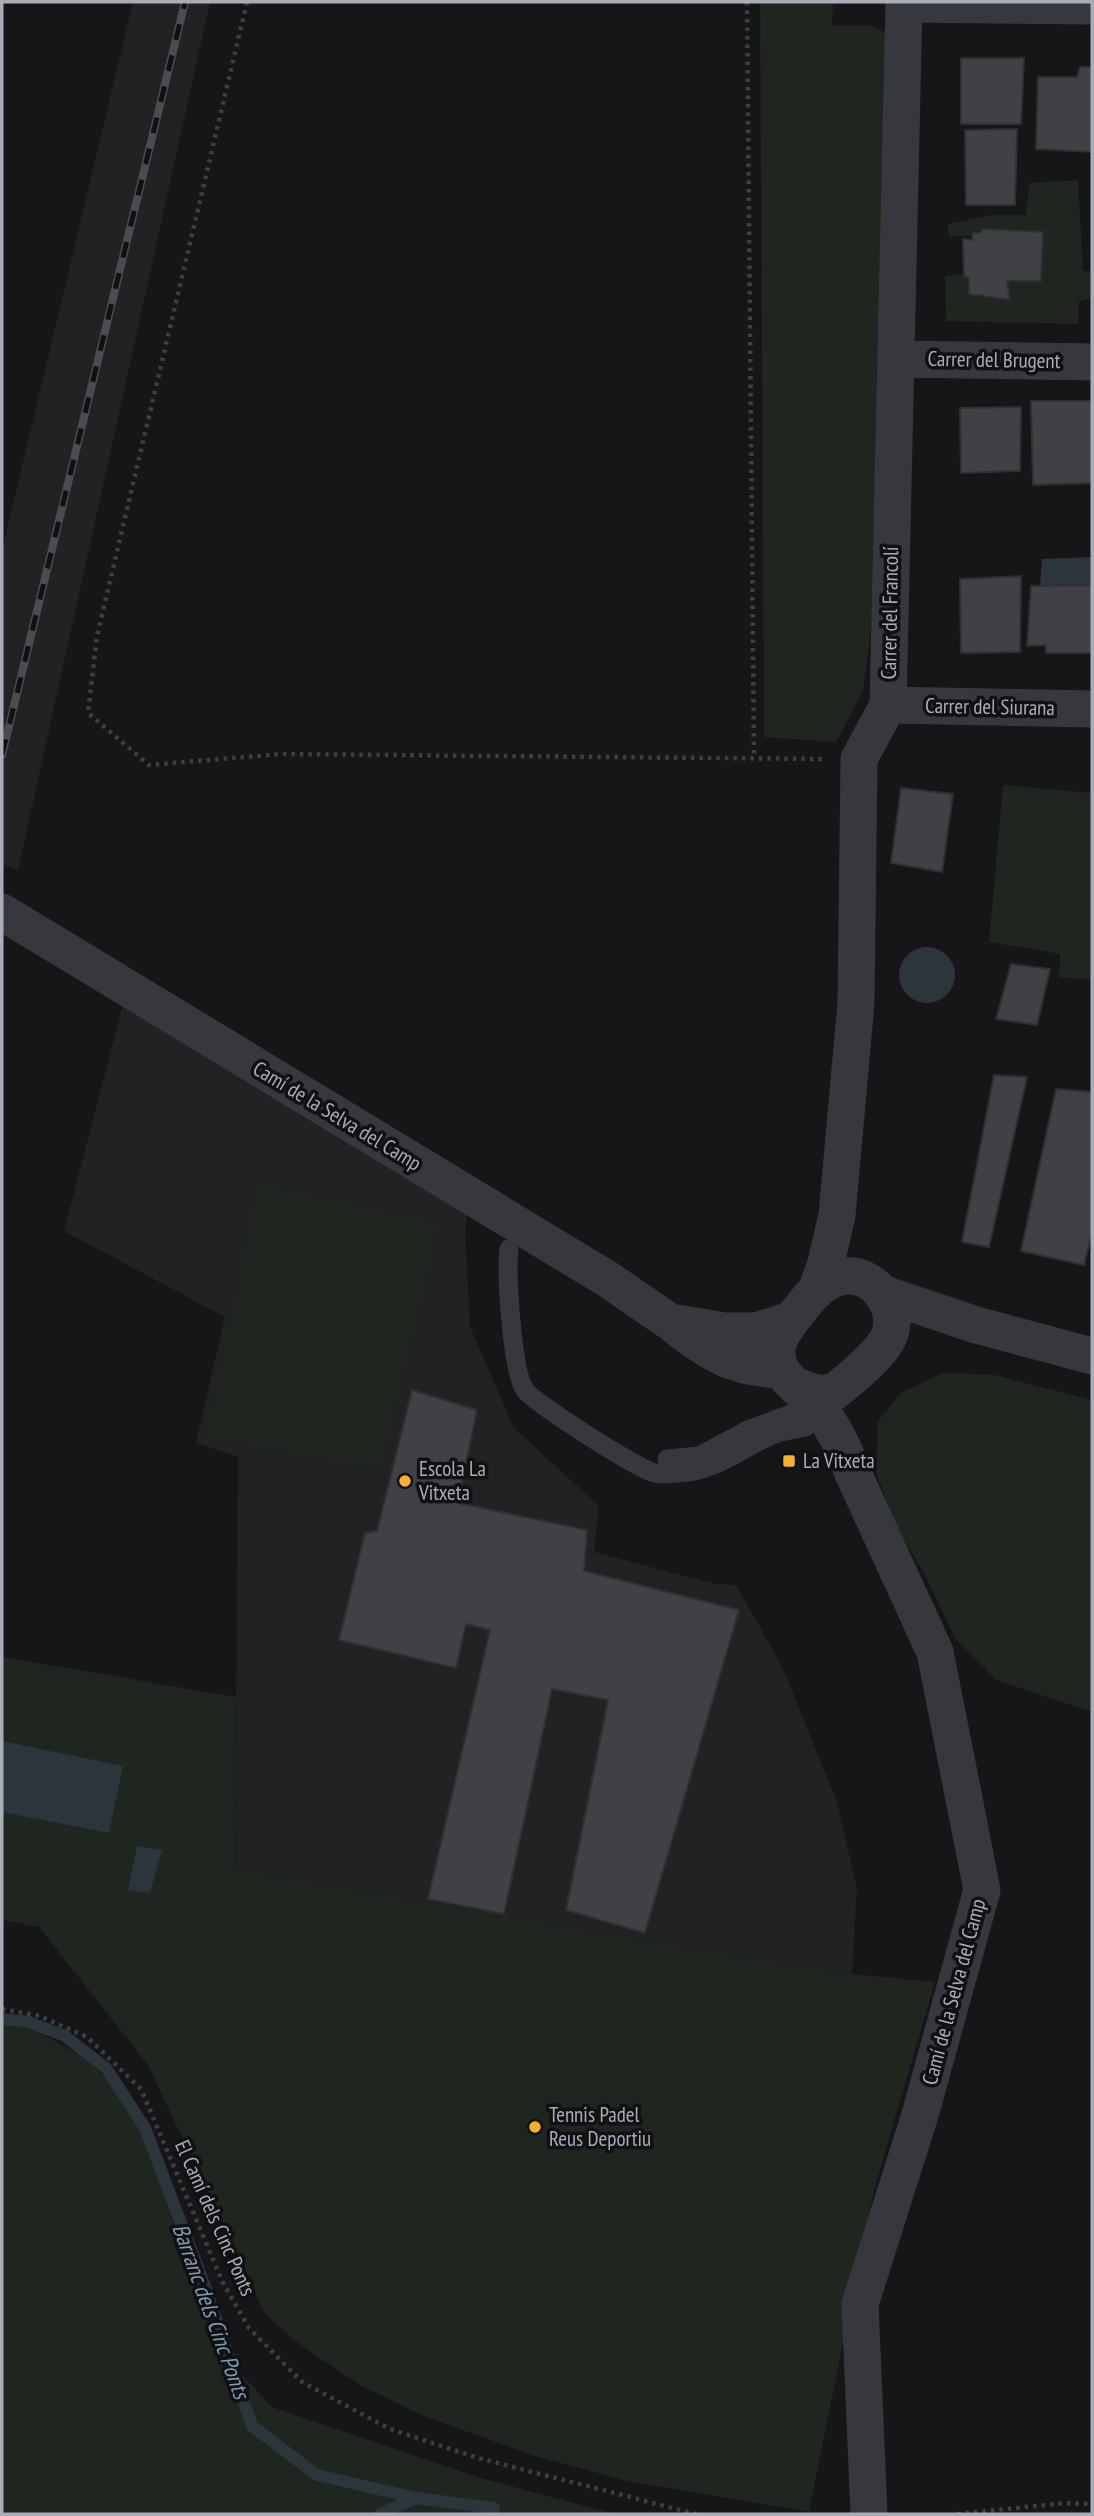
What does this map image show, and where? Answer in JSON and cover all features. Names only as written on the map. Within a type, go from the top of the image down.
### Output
[{"type":"street","points":[[904,3],[1092,6]]},
{"type":"street","name":"Carrer del Francolí","points":[[816,1291],[826,1263],[837,1215],[856,1003],[859,759],[888,705],[904,3]]},
{"type":"street","name":"Carrer del Brugent","points":[[896,359],[1092,362]]},
{"type":"street","name":"Carrer del Siurana","points":[[888,705],[1092,709]]},
{"type":"street","name":"Camí de la Selva del Camp","points":[[2,912],[525,1244],[670,1322],[705,1349],[729,1363],[819,1402],[935,1652],[982,1890],[920,2115],[860,2304],[869,2514]]},
{"type":"street","name":"Carrer del Francolí","points":[[837,1215],[844,1250],[870,1285]]},
{"type":"street","points":[[976,1325],[915,1328],[889,1338],[819,1402],[776,1355],[780,1336],[791,1320],[816,1291],[843,1276],[976,1325],[1092,1356]]},
{"type":"street","points":[[870,1285],[892,1312],[889,1338]]},
{"type":"street","name":"Camí de la Selva del Camp","points":[[670,1322],[725,1331],[756,1331],[791,1320]]},
{"type":"lane","points":[[525,1244],[506,1272],[512,1304],[515,1361],[524,1390],[538,1403],[654,1473],[689,1472],[708,1467],[776,1433],[819,1402]]},
{"type":"lane","points":[[667,1459],[699,1456],[750,1429],[819,1402]]},
{"type":"lane","points":[[723,1433],[750,1429]]},
{"type":"path","points":[[247,2],[97,636],[88,713],[149,765],[281,754],[859,759]]},
{"type":"path","points":[[747,2],[754,758]]},
{"type":"path","name":"El Camí dels Cinc Ponts","points":[[2,2009],[40,2016],[87,2037],[141,2090],[223,2283],[249,2328],[302,2382],[390,2429],[478,2458],[696,2514]]},
{"type":"path","points":[[957,2514],[1065,2503],[1092,2504]]},
{"type":"shaded area","points":[[133,2],[210,2],[18,870],[2,864],[2,550]]},
{"type":"shaded area","points":[[760,2],[833,2],[832,25],[872,26],[886,33],[882,542],[863,691],[836,742],[764,737]]},
{"type":"shaded area","points":[[1078,180],[1083,271],[1092,271],[1092,298],[1079,301],[1078,324],[946,321],[945,276],[964,274],[969,278],[969,294],[1010,299],[1007,281],[1041,281],[1042,232],[983,229],[972,236],[949,236],[948,224],[991,215],[1026,215],[1029,183]]},
{"type":"shaded area","points":[[1092,557],[1092,585],[1040,586],[1042,559]]},
{"type":"shaded area","points":[[1003,785],[1092,793],[1092,980],[1059,977],[1060,954],[989,942]]},
{"type":"shaded area","points":[[921,947],[933,947],[943,951],[951,959],[955,975],[951,991],[943,999],[933,1003],[921,1003],[911,999],[903,991],[899,981],[899,969],[903,959],[911,951]]},
{"type":"shaded area","name":"Escola La Vitxeta","points":[[127,989],[470,1197],[465,1232],[470,1327],[514,1428],[599,1506],[594,1552],[715,1584],[736,1585],[782,1666],[837,1802],[857,1889],[852,1974],[235,1868],[238,1457],[196,1443],[225,1317],[64,1231]]},
{"type":"shaded area","points":[[257,1183],[440,1223],[381,1470],[205,1437]]},
{"type":"shaded area","points":[[943,1373],[995,1375],[1092,1400],[1092,1712],[996,1680],[955,1638],[924,1573],[894,1523],[876,1472],[878,1421],[902,1392]]},
{"type":"shaded area","name":"Tennis Padel Reus Deportiu","points":[[2,1657],[236,1697],[235,1868],[852,1974],[935,1982],[874,2190],[809,2512],[623,2480],[535,2456],[421,2415],[360,2385],[304,2348],[265,2314],[148,2065],[39,1927],[2,1920]]},
{"type":"shaded area","points":[[2,1741],[123,1766],[109,1833],[2,1812]]},
{"type":"shaded area","points":[[137,1846],[162,1850],[150,1893],[128,1890]]},
{"type":"shaded area","points":[[2,2022],[33,2029],[89,2060],[128,2103],[181,2230],[200,2297],[233,2365],[272,2407],[477,2477],[615,2514],[2,2514]]},
{"type":"building","points":[[961,58],[1024,58],[1021,124],[961,124]]},
{"type":"building","points":[[1080,67],[1092,67],[1092,152],[1036,149],[1038,77],[1077,77]]},
{"type":"building","points":[[1017,129],[1015,205],[966,205],[965,130]]},
{"type":"building","points":[[983,229],[1043,232],[1041,281],[1007,281],[1010,300],[969,294],[969,278],[964,276],[963,239],[972,240],[973,233],[980,233]]},
{"type":"building","points":[[1031,401],[1092,401],[1092,483],[1033,485]]},
{"type":"building","points":[[1021,407],[1020,471],[961,473],[960,408]]},
{"type":"building","points":[[1021,576],[1020,652],[961,653],[960,579]]},
{"type":"building","points":[[1092,585],[1092,653],[1046,653],[1046,645],[1027,646],[1031,586]]},
{"type":"building","points":[[901,788],[953,794],[942,872],[891,863]]},
{"type":"building","points":[[1011,964],[1050,969],[1037,1025],[996,1019]]},
{"type":"building","points":[[994,1075],[1027,1077],[989,1247],[962,1242]]},
{"type":"building","points":[[1056,1089],[1092,1092],[1092,1232],[1084,1265],[1021,1251]]},
{"type":"building","points":[[412,1390],[477,1410],[458,1503],[587,1530],[584,1571],[739,1610],[645,1933],[566,1910],[608,1700],[552,1689],[504,1914],[428,1899],[490,1630],[466,1624],[456,1668],[339,1640],[365,1533],[377,1531]]},
{"type":"waterway","name":"Barranc dels Cinc Ponts","points":[[2,2019],[29,2022],[65,2036],[106,2068],[145,2128],[206,2289],[252,2426],[317,2475],[416,2498],[494,2508]]},
{"type":"waterway","points":[[380,2514],[416,2498]]},
{"type":"railway","points":[[2,755],[185,2]]},
{"type":"place","name":"La Vitxeta","points":[[789,1461]]},
{"type":"place","name":"Escola La Vitxeta","points":[[405,1481]]},
{"type":"place","name":"Tennis Padel Reus Deportiu","points":[[535,2127]]}]
